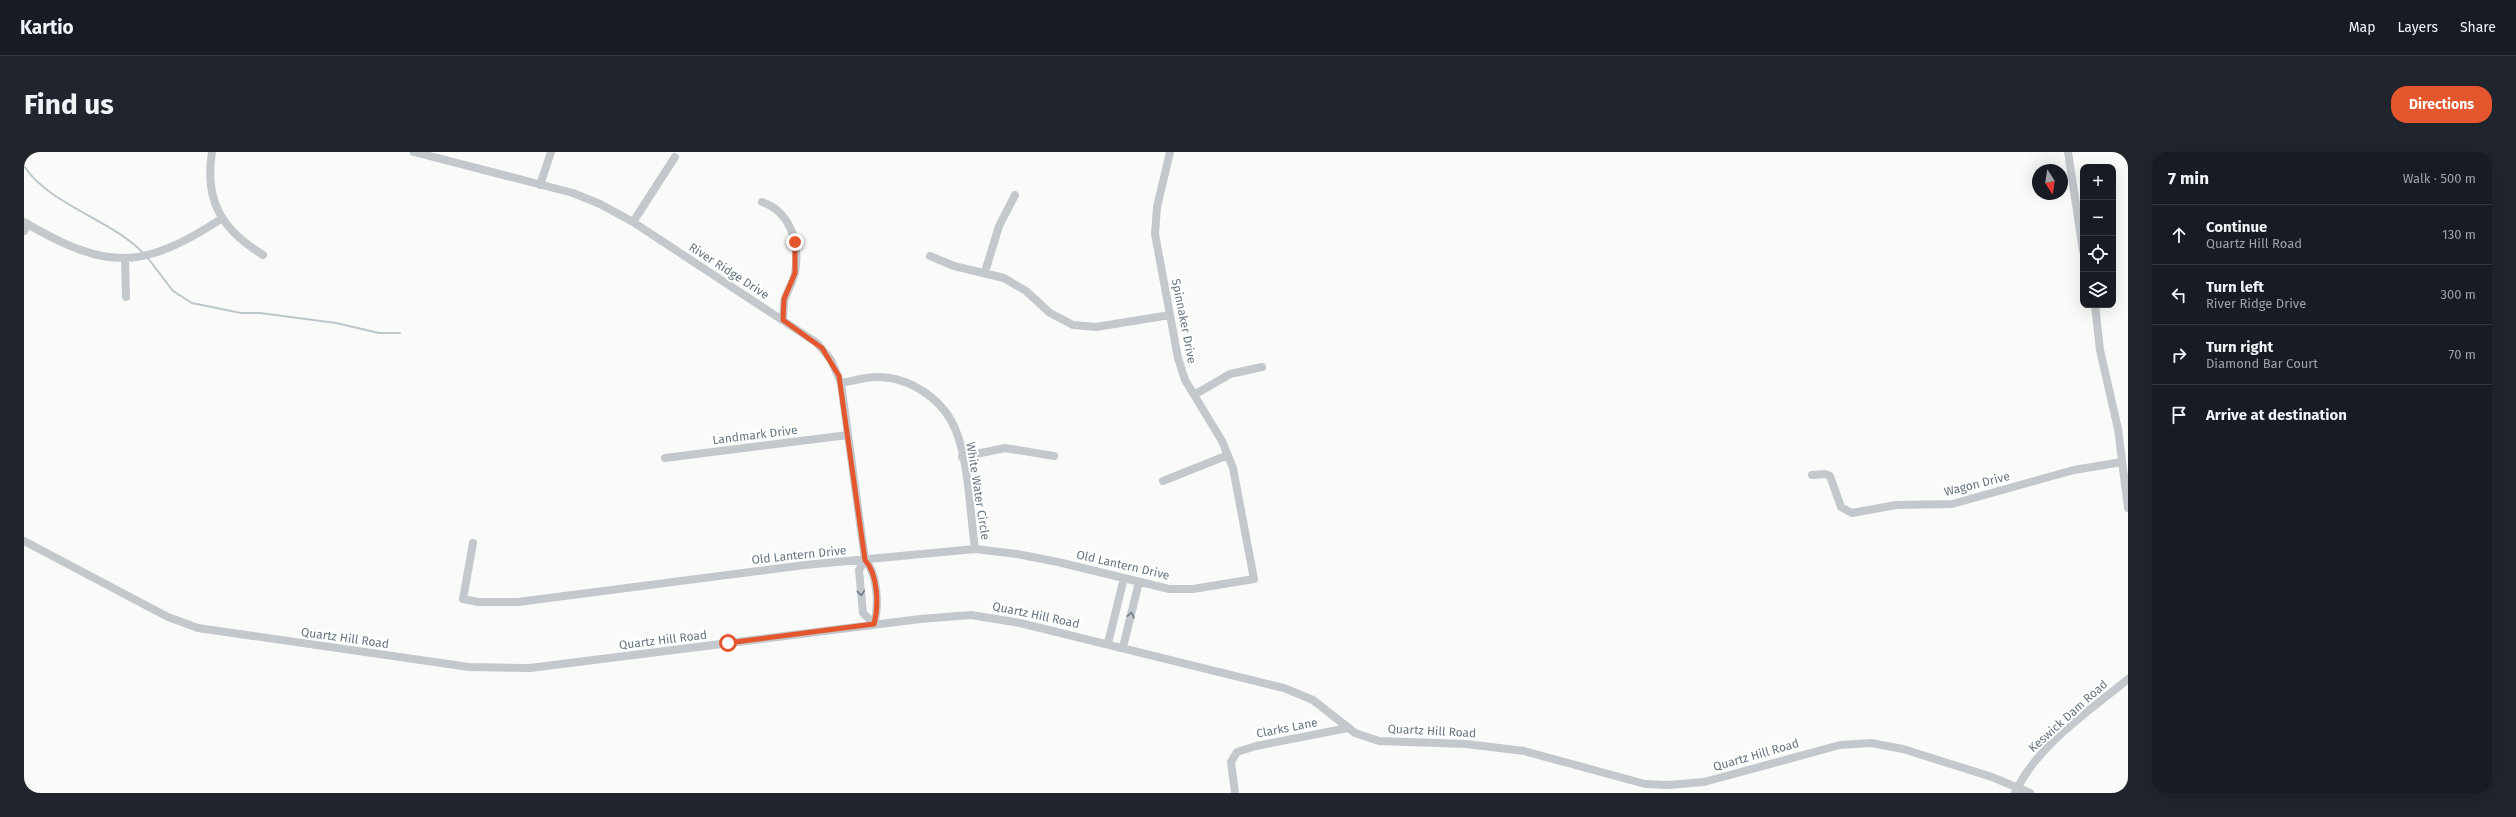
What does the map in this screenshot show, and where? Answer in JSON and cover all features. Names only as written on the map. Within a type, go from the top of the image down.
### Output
[{"type":"street","points":[[212,152],[209,167],[210,186],[221,219],[234,233],[263,255]]},
{"type":"street","name":"River Ridge Drive","points":[[414,152],[436,155],[586,198],[633,222],[783,320],[822,348],[834,365],[841,383],[865,560],[872,567],[878,611],[874,624],[863,613],[859,570],[865,560]]},
{"type":"street","points":[[540,185],[551,152]]},
{"type":"street","name":"Spinnaker Drive","points":[[1170,152],[1157,207],[1155,234],[1179,364],[1194,395],[1217,431],[1228,455],[1235,478],[1254,579]]},
{"type":"street","points":[[2068,152],[2081,236]]},
{"type":"street","points":[[633,222],[674,157]]},
{"type":"street","points":[[985,272],[999,226],[1014,195]]},
{"type":"street","points":[[762,202],[777,209],[787,220],[795,242],[795,273],[784,299],[783,320]]},
{"type":"street","points":[[25,226],[88,253],[125,258],[150,256],[166,250],[221,219]]},
{"type":"street","points":[[930,256],[954,266],[985,272],[1017,285],[1050,313],[1073,325],[1096,327],[1170,315]]},
{"type":"street","points":[[125,258],[126,297]]},
{"type":"street","points":[[2094,308],[2100,350],[2118,429],[2128,508]]},
{"type":"street","points":[[1194,395],[1230,374],[1262,367]]},
{"type":"street","name":"White Water Circle","points":[[841,383],[876,377],[900,380],[912,384],[929,396],[947,415],[956,430],[962,457],[975,549]]},
{"type":"street","name":"Landmark Drive","points":[[665,458],[848,435]]},
{"type":"street","points":[[962,457],[1005,448],[1054,456]]},
{"type":"street","points":[[1163,481],[1228,455]]},
{"type":"street","name":"Wagon Drive","points":[[1812,475],[1825,474],[1830,476],[1841,507],[1844,510],[1852,512],[1896,505],[1956,504],[2074,470],[2122,462]]},
{"type":"street","name":"Quartz Hill Road","points":[[24,541],[168,617],[198,628],[469,667],[530,668],[874,624],[935,617],[983,616],[1108,643],[1284,688],[1313,700],[1348,728],[1362,736],[1389,742],[1466,744],[1524,751],[1634,782],[1669,785],[1711,781],[1840,745],[1876,743],[1903,749],[2016,790],[2030,793]]},
{"type":"street","name":"Old Lantern Drive","points":[[473,543],[463,599],[478,602],[518,602],[805,565],[975,549],[1023,555],[1169,589],[1186,590],[1254,579]]},
{"type":"street","points":[[1108,643],[1124,578]]},
{"type":"street","points":[[1123,647],[1139,582]]},
{"type":"street","name":"Keswick Dam Road","points":[[2016,790],[2044,750],[2128,679]]},
{"type":"street","name":"Clarks Lane","points":[[1235,793],[1231,767],[1233,756],[1237,752],[1256,746],[1348,728]]},
{"type":"waterway","points":[[24,166],[35,180],[49,192],[117,232],[132,242],[144,254]]},
{"type":"waterway","points":[[147,257],[173,291],[192,303],[241,313],[260,313],[336,323],[379,333],[400,333]]},
{"type":"route","points":[[728,643],[874,624],[878,611],[872,567],[865,560],[839,376],[831,360],[822,348],[783,320],[784,299],[793,281],[795,273],[795,242]]}]
